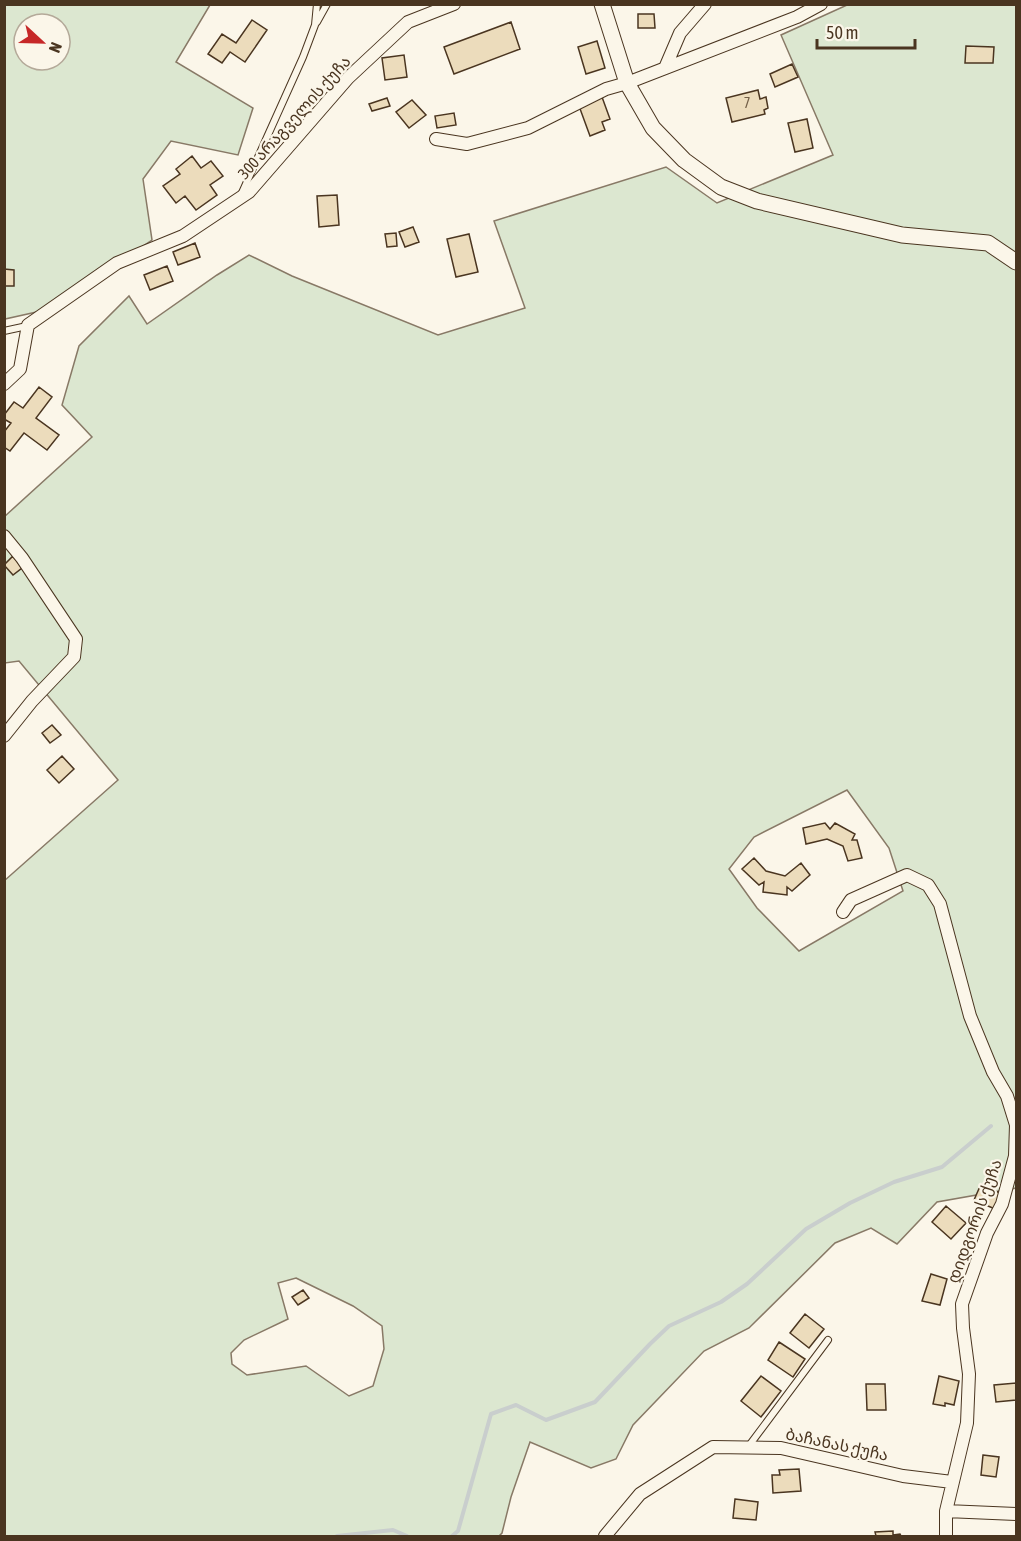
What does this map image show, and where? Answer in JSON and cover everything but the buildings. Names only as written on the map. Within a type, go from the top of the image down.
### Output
[{"type":"street","name":"300 არაგველის ქუჩა","points":[[28,326],[117,263],[183,236],[249,192],[348,78],[408,22],[454,4]]},
{"type":"street","points":[[602,4],[627,83],[653,128],[684,160],[721,187],[757,201],[902,235],[988,243],[1017,261]]},
{"type":"street","points":[[665,68],[681,33],[705,4]]},
{"type":"street","points":[[436,139],[467,144],[528,128],[606,89],[797,17],[821,4]]},
{"type":"street","points":[[4,384],[20,369],[28,326]]},
{"type":"street","points":[[4,536],[22,558],[76,639],[74,657],[32,701],[4,736]]},
{"type":"street","name":"დიდგორის ქუჩა","points":[[843,912],[851,900],[907,875],[928,885],[940,904],[970,1016],[993,1072],[1007,1096],[1016,1125],[1015,1156],[1002,1204],[987,1233],[962,1304],[969,1374],[968,1424],[946,1511],[946,1536]]},
{"type":"street","name":"ბაჩანას ქუჩა","points":[[605,1536],[640,1494],[713,1447],[781,1448],[903,1476],[952,1482]]},
{"type":"street","points":[[946,1511],[1017,1514]]},
{"type":"lane","points":[[315,25],[318,4]]},
{"type":"lane","points":[[239,199],[303,57],[315,25],[327,4]]},
{"type":"lane","points":[[4,331],[28,326]]},
{"type":"lane","points":[[748,1447],[828,1341]]},
{"type":"green space","points":[[4,5],[210,5],[176,62],[253,108],[238,155],[171,141],[143,179],[152,240],[50,309],[5,319]]},
{"type":"green space","points":[[847,5],[1016,5],[1016,1188],[937,1202],[897,1244],[871,1228],[835,1243],[749,1328],[704,1351],[633,1425],[616,1459],[591,1468],[530,1442],[511,1497],[502,1533],[499,1536],[5,1536],[4,881],[118,780],[19,661],[5,663],[4,517],[92,437],[62,405],[79,346],[129,296],[147,324],[249,255],[292,276],[438,335],[525,308],[494,221],[666,167],[717,203],[833,155],[781,35]],"holes":[[[847,790],[889,848],[903,891],[799,951],[757,908],[729,869],[754,837]],[[296,1278],[353,1306],[382,1326],[384,1349],[373,1386],[349,1396],[306,1366],[247,1375],[232,1364],[231,1353],[244,1340],[288,1319],[278,1283]]]},
{"type":"waterway","points":[[452,1536],[458,1531],[491,1414],[516,1405],[546,1420],[595,1402],[669,1326],[721,1302],[747,1284],[806,1229],[850,1203],[894,1182],[942,1167],[991,1126]]},
{"type":"waterway","points":[[337,1536],[393,1530],[407,1536]]}]
